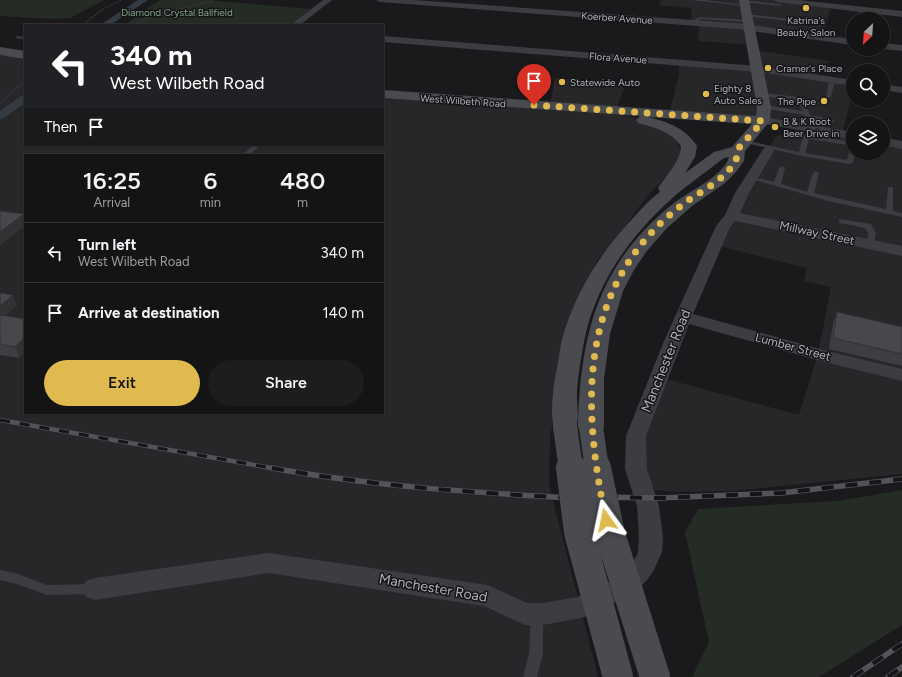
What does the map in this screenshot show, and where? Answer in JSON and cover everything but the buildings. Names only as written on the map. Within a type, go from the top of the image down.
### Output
[{"type":"main road","points":[[618,677],[578,532],[578,427],[591,384],[597,336],[601,321],[617,284],[637,250],[652,232],[681,206],[727,172],[736,160],[740,146],[764,114],[758,69],[747,12]]},
{"type":"main road","points":[[0,51],[24,55]]},
{"type":"main road","name":"West Wilbeth Road","points":[[384,94],[601,109],[764,114]]},
{"type":"main road","points":[[601,109],[661,125],[674,131],[687,142],[689,152],[688,158],[674,174],[661,199]]},
{"type":"main road","points":[[655,677],[610,534],[596,466],[578,427],[565,390],[573,341],[580,318],[594,283],[610,258],[661,199],[719,155],[740,146]]},
{"type":"street","points":[[295,24],[328,0]]},
{"type":"street","name":"Koerber Avenue","points":[[380,0],[695,24],[747,12],[846,40]]},
{"type":"street","points":[[517,10],[524,0]]},
{"type":"street","points":[[779,2],[902,14]]},
{"type":"street","name":"Flora Avenue","points":[[384,39],[758,69],[846,82]]},
{"type":"street","points":[[890,47],[902,48]]},
{"type":"street","points":[[890,88],[902,90]]},
{"type":"street","name":"West Wilbeth Road","points":[[764,114],[846,134]]},
{"type":"street","points":[[890,142],[902,145]]},
{"type":"street","name":"Manchester Road","points":[[94,588],[269,563],[488,596],[525,614],[537,614],[558,612],[581,607],[626,585],[638,573],[650,552],[650,521],[646,498],[636,469],[636,436],[684,317],[723,226],[732,216],[742,192],[768,151]]},
{"type":"street","name":"Millway Street","points":[[732,216],[902,251]]},
{"type":"street","name":"Lumber Street","points":[[684,317],[824,356],[902,375]]},
{"type":"lane","points":[[692,0],[789,20]]},
{"type":"lane","points":[[747,12],[779,2]]},
{"type":"lane","points":[[17,37],[24,38]]},
{"type":"lane","points":[[828,97],[832,80]]},
{"type":"lane","points":[[762,95],[798,98],[808,116],[812,118],[832,120]]},
{"type":"lane","points":[[764,114],[805,113]]},
{"type":"lane","points":[[802,154],[806,138],[820,138],[846,143]]},
{"type":"lane","points":[[246,154],[257,146]]},
{"type":"lane","points":[[740,146],[850,162],[850,160]]},
{"type":"lane","points":[[777,185],[782,168]]},
{"type":"lane","points":[[810,194],[816,173]]},
{"type":"lane","points":[[751,178],[857,207],[902,215]]},
{"type":"lane","points":[[889,213],[891,188]]},
{"type":"lane","points":[[842,221],[868,226],[872,234],[870,244]]},
{"type":"lane","points":[[0,575],[15,578],[47,590],[94,588]]},
{"type":"lane","points":[[530,677],[536,653],[537,614]]},
{"type":"path","points":[[84,24],[103,9],[120,0]]},
{"type":"path","points":[[135,24],[151,16],[214,0]]},
{"type":"path","points":[[0,104],[24,82]]},
{"type":"shaded area","points":[[661,0],[777,0],[831,6],[822,38],[750,28],[753,45],[698,41],[699,24],[690,23],[692,10],[690,8],[659,5]]},
{"type":"shaded area","points":[[754,50],[830,61],[825,67],[818,67],[816,73],[823,79],[846,83],[846,108],[849,108],[842,134],[763,121],[669,114],[679,75],[679,63],[758,69]]},
{"type":"shaded area","points":[[0,51],[24,55],[24,146],[384,146],[384,94],[550,106],[555,78],[626,84],[618,104],[617,111],[605,110],[654,123],[676,138],[682,154],[675,167],[644,200],[622,231],[597,261],[571,319],[550,437],[549,485],[598,677],[0,677]]},
{"type":"shaded area","points":[[801,132],[846,138],[846,160],[890,160],[890,145],[902,146],[902,474],[732,491],[677,492],[643,489],[636,469],[659,377],[799,415],[818,354],[831,287],[804,281],[807,268],[715,245],[775,137]]},
{"type":"green space","points":[[0,0],[104,0],[70,18],[55,19],[0,16]]},
{"type":"green space","name":"Diamond Crystal Ballfield","points":[[160,0],[205,0],[311,9],[290,24],[126,24]]},
{"type":"green space","points":[[902,490],[902,625],[819,677],[692,677],[709,642],[685,532],[698,509],[838,501]]},
{"type":"waterway","points":[[106,24],[144,0]]},
{"type":"waterway","points":[[0,116],[24,99]]},
{"type":"railway","points":[[0,420],[277,469]]},
{"type":"railway","points":[[272,468],[311,475],[390,485],[469,492],[588,499],[596,497],[659,498],[781,493],[902,479]]},
{"type":"railway","points":[[853,677],[902,644]]},
{"type":"railway","points":[[888,677],[902,667]]},
{"type":"place","name":"Katrina's Beauty Salon","points":[[806,8]]},
{"type":"place","name":"Cramer's Place","points":[[768,68]]},
{"type":"place","name":"Statewide Auto","points":[[562,82]]},
{"type":"place","name":"Eighty 8 Auto Sales","points":[[706,94]]},
{"type":"place","name":"The Pipe","points":[[824,101]]},
{"type":"place","name":"B & K Root Beer Drive in","points":[[775,127]]},
{"type":"route","points":[[534,105],[763,121],[737,150],[736,160],[727,172],[663,222],[652,232],[637,250],[622,274],[601,321],[597,336],[591,384],[591,427],[596,466],[606,520]]}]
